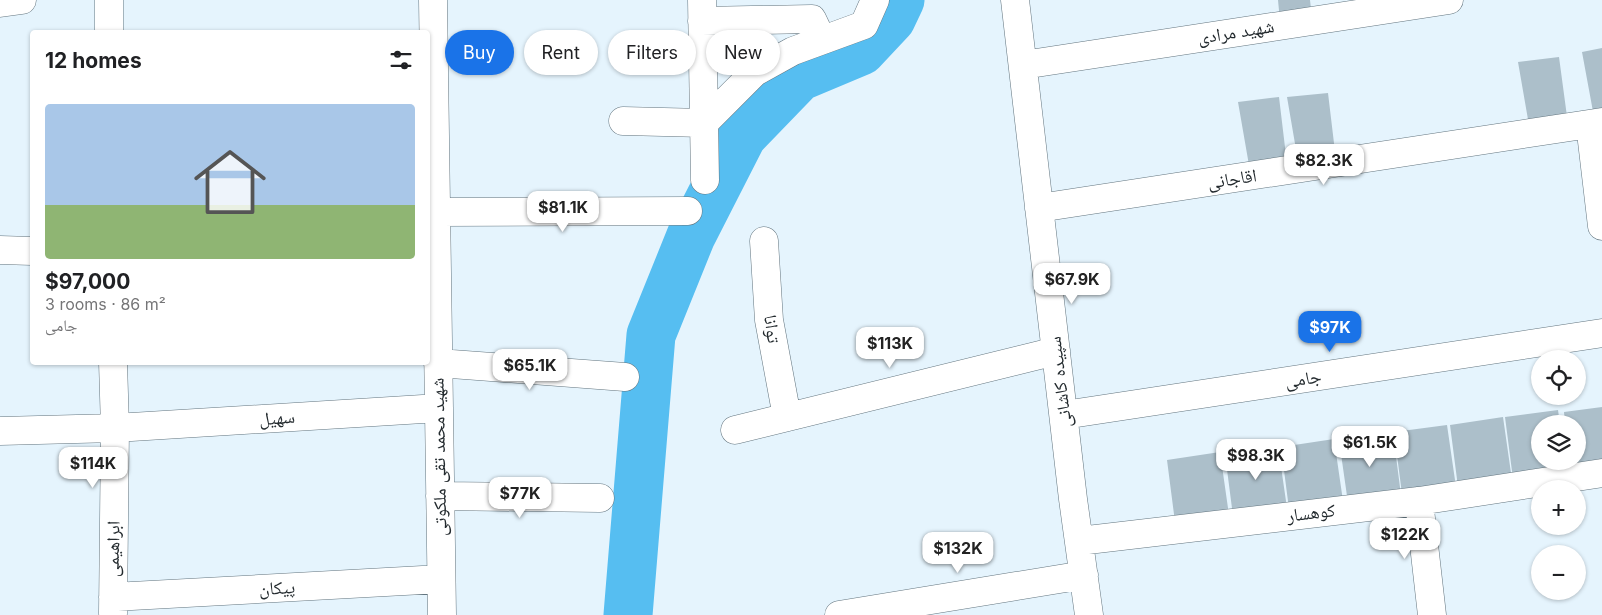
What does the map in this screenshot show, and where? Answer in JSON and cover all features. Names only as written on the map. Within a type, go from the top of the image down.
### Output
[{"type":"street","points":[[0,3],[22,0]]},
{"type":"street","points":[[109,0],[109,30]]},
{"type":"street","name":"شهید محمد تقی ملکوتی","points":[[432,0],[431,155],[437,212],[442,615]]},
{"type":"street","points":[[623,121],[704,123],[755,72],[793,51],[864,26],[875,0]]},
{"type":"street","name":"سپیده کاشانی","points":[[1015,0],[1089,615]]},
{"type":"street","name":"شهید مرادی","points":[[1022,65],[1449,0]]},
{"type":"street","points":[[705,180],[702,10],[812,19],[822,40]]},
{"type":"street","points":[[1596,123],[1602,226]]},
{"type":"street","name":"اقاجانی","points":[[1039,208],[1596,123]]},
{"type":"street","points":[[437,212],[688,212]]},
{"type":"street","name":"توانا","points":[[764,241],[769,320],[786,417]]},
{"type":"street","points":[[0,250],[30,250]]},
{"type":"street","name":"جامی","points":[[1064,416],[1602,334]]},
{"type":"street","points":[[735,430],[1056,351]]},
{"type":"street","points":[[438,363],[625,377]]},
{"type":"street","name":"ابراهیمی","points":[[113,365],[115,428],[113,606]]},
{"type":"street","name":"سهیل","points":[[0,430],[115,428],[438,408]]},
{"type":"street","name":"کوهسار","points":[[1079,541],[1419,501],[1602,473]]},
{"type":"street","points":[[440,496],[600,498]]},
{"type":"street","points":[[1419,501],[1432,615]]},
{"type":"street","points":[[839,615],[1084,575]]},
{"type":"street","name":"پیکان","points":[[113,606],[441,579]]},
{"type":"building","points":[[1278,0],[1310,0],[1312,18],[1280,21]]},
{"type":"building","points":[[1602,48],[1602,116],[1594,117],[1582,52]]},
{"type":"building","points":[[1559,57],[1568,124],[1530,131],[1518,62]]},
{"type":"building","points":[[1328,93],[1336,160],[1299,167],[1287,97]]},
{"type":"building","points":[[1279,97],[1287,164],[1250,171],[1238,102]]},
{"type":"building","points":[[1602,407],[1602,470],[1572,474],[1571,470],[1586,470],[1586,415],[1564,415],[1564,412]]},
{"type":"building","points":[[1558,410],[1559,415],[1531,415],[1531,470],[1567,471],[1513,479],[1505,417]]},
{"type":"building","points":[[1503,417],[1512,480],[1458,487],[1450,425]]},
{"type":"building","points":[[1447,425],[1456,487],[1402,494],[1394,432]]},
{"type":"building","points":[[1393,433],[1401,495],[1348,503],[1339,440]]},
{"type":"building","points":[[1334,439],[1343,501],[1289,509],[1281,447]]},
{"type":"building","points":[[1278,446],[1287,508],[1233,516],[1225,454]]},
{"type":"building","points":[[1220,452],[1229,515],[1175,522],[1167,460]]},
{"type":"waterway","points":[[628,615],[651,335],[691,236],[742,136],[799,77],[861,51],[891,19],[900,0]]}]
